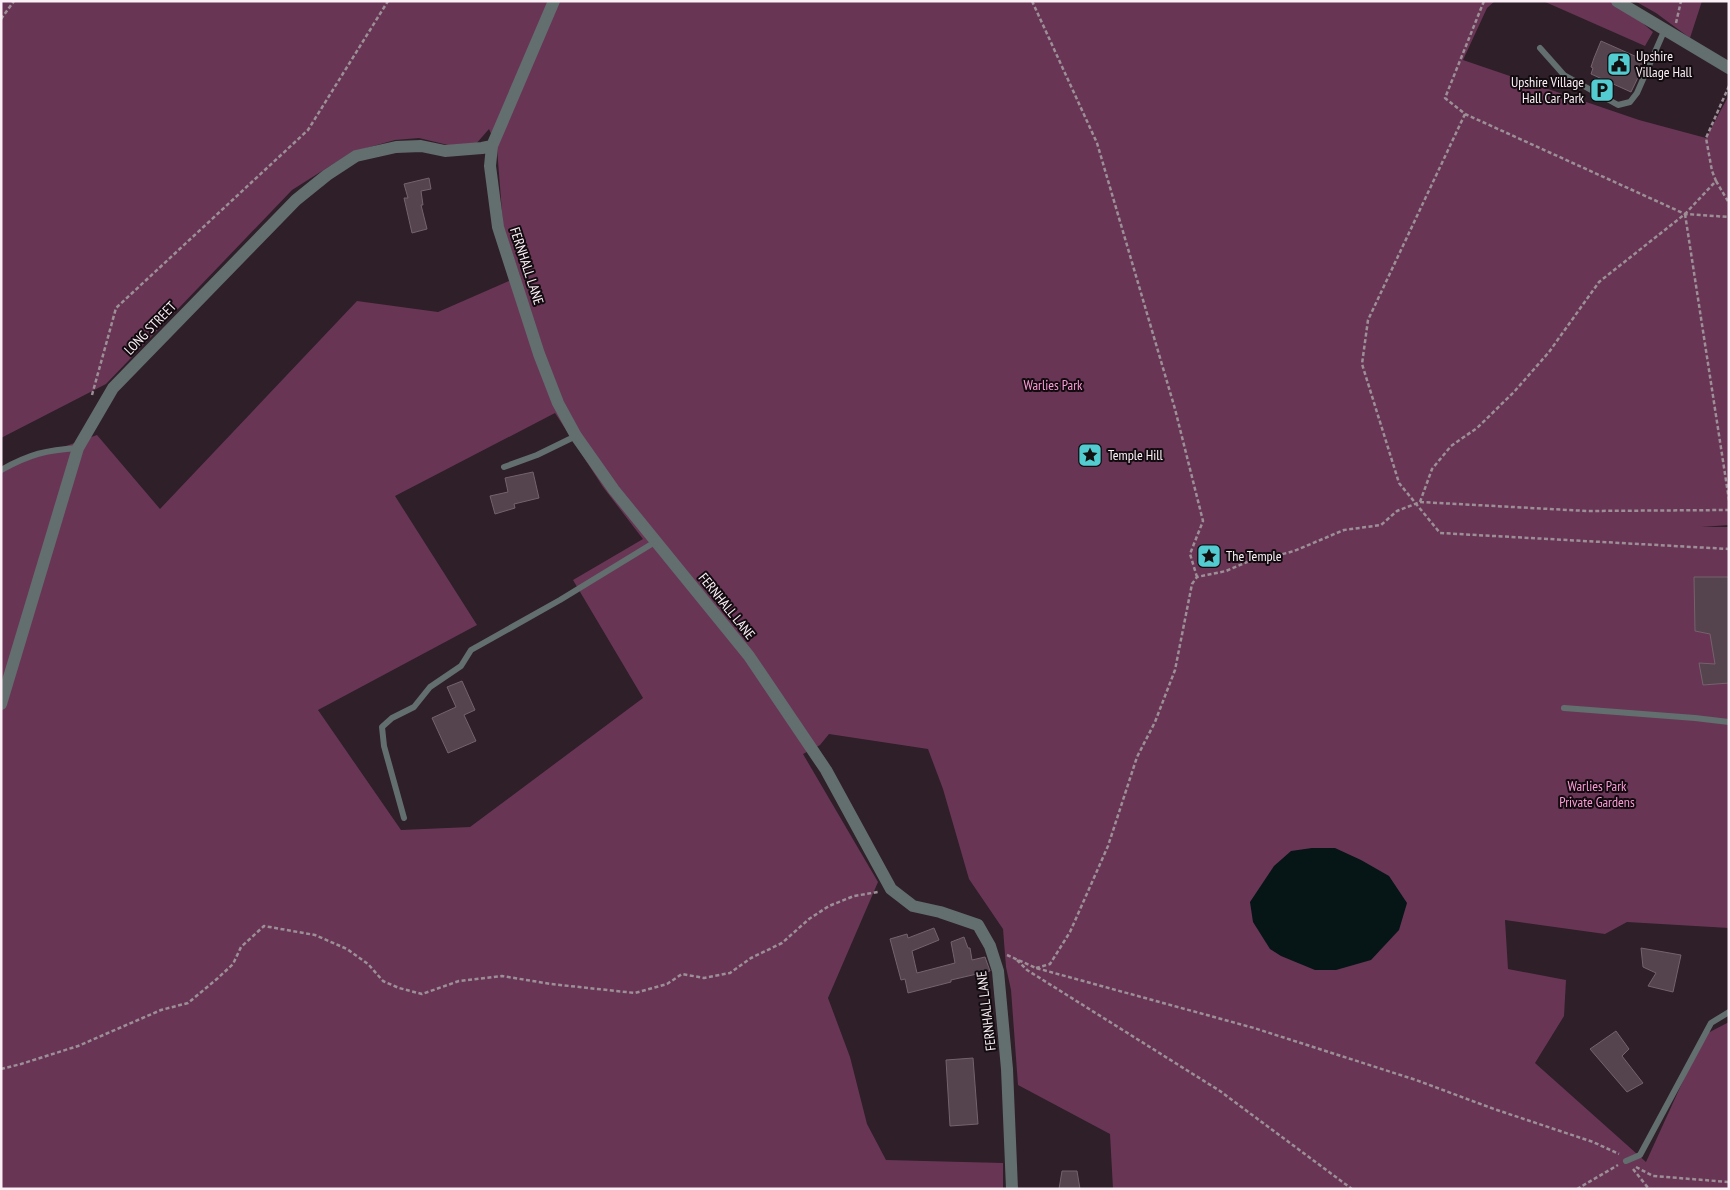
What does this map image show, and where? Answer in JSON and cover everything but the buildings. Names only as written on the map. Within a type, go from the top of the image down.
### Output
[{"type":"street","name":"FERNHALL LANE","points":[[554,1],[492,146],[490,166],[498,227],[542,362],[558,402],[576,436],[614,490],[755,664],[826,770],[891,889],[913,906],[940,912],[978,926],[991,951],[998,971],[1008,1069],[1012,1189]]},
{"type":"street","points":[[1617,1],[1729,68]]},
{"type":"street","name":"LONG STREET","points":[[1,704],[78,448],[113,388],[296,200],[327,175],[356,156],[396,146],[421,146],[445,151],[492,146]]},
{"type":"lane","points":[[1540,48],[1564,75],[1618,105],[1630,102],[1637,93],[1670,31]]},
{"type":"lane","points":[[504,467],[576,436]]},
{"type":"lane","points":[[1,470],[20,460],[48,450],[78,448]]},
{"type":"lane","points":[[404,818],[384,746],[382,727],[392,718],[414,706],[430,687],[460,666],[471,650],[560,600],[655,542]]},
{"type":"lane","points":[[1564,708],[1728,722]]},
{"type":"lane","points":[[1626,1161],[1640,1156],[1711,1023],[1729,1012]]},
{"type":"path","points":[[1,19],[14,1]]},
{"type":"path","points":[[91,401],[116,308],[308,130],[388,1]]},
{"type":"path","points":[[1032,1],[1097,143],[1175,409],[1203,521],[1190,554],[1197,577]]},
{"type":"path","points":[[1484,1],[1445,98],[1465,114],[1685,214],[1729,216]]},
{"type":"path","points":[[1670,31],[1681,1]]},
{"type":"path","points":[[1729,86],[1706,138],[1712,171],[1729,203]]},
{"type":"path","points":[[1465,114],[1368,320],[1362,364],[1399,483],[1440,533],[1729,549]]},
{"type":"path","points":[[1420,502],[1432,468],[1451,446],[1476,428],[1514,392],[1550,352],[1599,282],[1685,214],[1716,181]]},
{"type":"path","points":[[1685,214],[1729,500]]},
{"type":"path","points":[[1036,968],[1050,964],[1070,932],[1108,846],[1137,757],[1155,722],[1175,670],[1192,584],[1197,577],[1226,571],[1247,562],[1272,558],[1344,530],[1381,525],[1397,510],[1420,502],[1587,510],[1729,510]]},
{"type":"path","points":[[1,1069],[78,1046],[162,1010],[188,1003],[233,964],[241,947],[264,926],[315,935],[347,949],[368,964],[383,981],[399,988],[422,994],[459,981],[502,976],[551,984],[635,993],[667,984],[682,974],[704,978],[730,973],[751,958],[782,944],[809,919],[829,906],[854,896],[891,889]]},
{"type":"path","points":[[991,951],[1004,953],[1036,968],[1254,1028],[1406,1077],[1594,1142],[1618,1153],[1649,1189]]},
{"type":"path","points":[[1014,958],[1027,970],[1220,1091],[1352,1189]]},
{"type":"path","points":[[1626,1161],[1653,1176],[1729,1182]]},
{"type":"path","points":[[1577,1189],[1626,1161]]},
{"type":"green space","points":[[1,1],[1495,1],[1487,8],[1463,60],[1639,120],[1706,138],[1729,95],[1729,525],[1701,527],[1729,527],[1729,928],[1627,922],[1605,934],[1505,920],[1508,969],[1566,980],[1564,1016],[1535,1063],[1646,1162],[1704,1035],[1729,1022],[1729,1189],[1113,1189],[1110,1134],[1018,1085],[1011,990],[1006,967],[1003,929],[969,879],[943,789],[928,749],[829,734],[820,745],[803,754],[878,882],[828,998],[850,1057],[867,1124],[886,1160],[1003,1163],[1003,1189],[1,1189],[1,469],[97,435],[160,509],[357,301],[438,312],[520,276],[503,225],[497,148],[489,129],[475,145],[448,145],[419,138],[395,140],[352,152],[292,190],[106,384],[1,438]],"holes":[[[555,413],[603,487],[643,539],[573,580],[643,698],[470,827],[401,830],[318,710],[477,625],[395,496]]]},
{"type":"green space","points":[[1543,1],[1617,1],[1653,32],[1645,46]]},
{"type":"green space","points":[[1635,1],[1702,1],[1690,38],[1656,13]]},
{"type":"shaded area","points":[[1312,848],[1335,848],[1389,876],[1407,903],[1399,930],[1371,960],[1336,970],[1315,970],[1281,956],[1270,949],[1253,922],[1250,902],[1274,866],[1291,851]]},
{"type":"place","name":"Upshire Village Hall","points":[[1619,64]]},
{"type":"place","name":"Upshire Village Hall Car Park","points":[[1602,90]]},
{"type":"place","name":"Temple Hill","points":[[1090,455]]},
{"type":"place","name":"The Temple","points":[[1209,556]]},
{"type":"park label","name":"Warlies Park","points":[[1053,385]]},
{"type":"park label","name":"Warlies Park Private Gardens","points":[[1597,794]]}]
